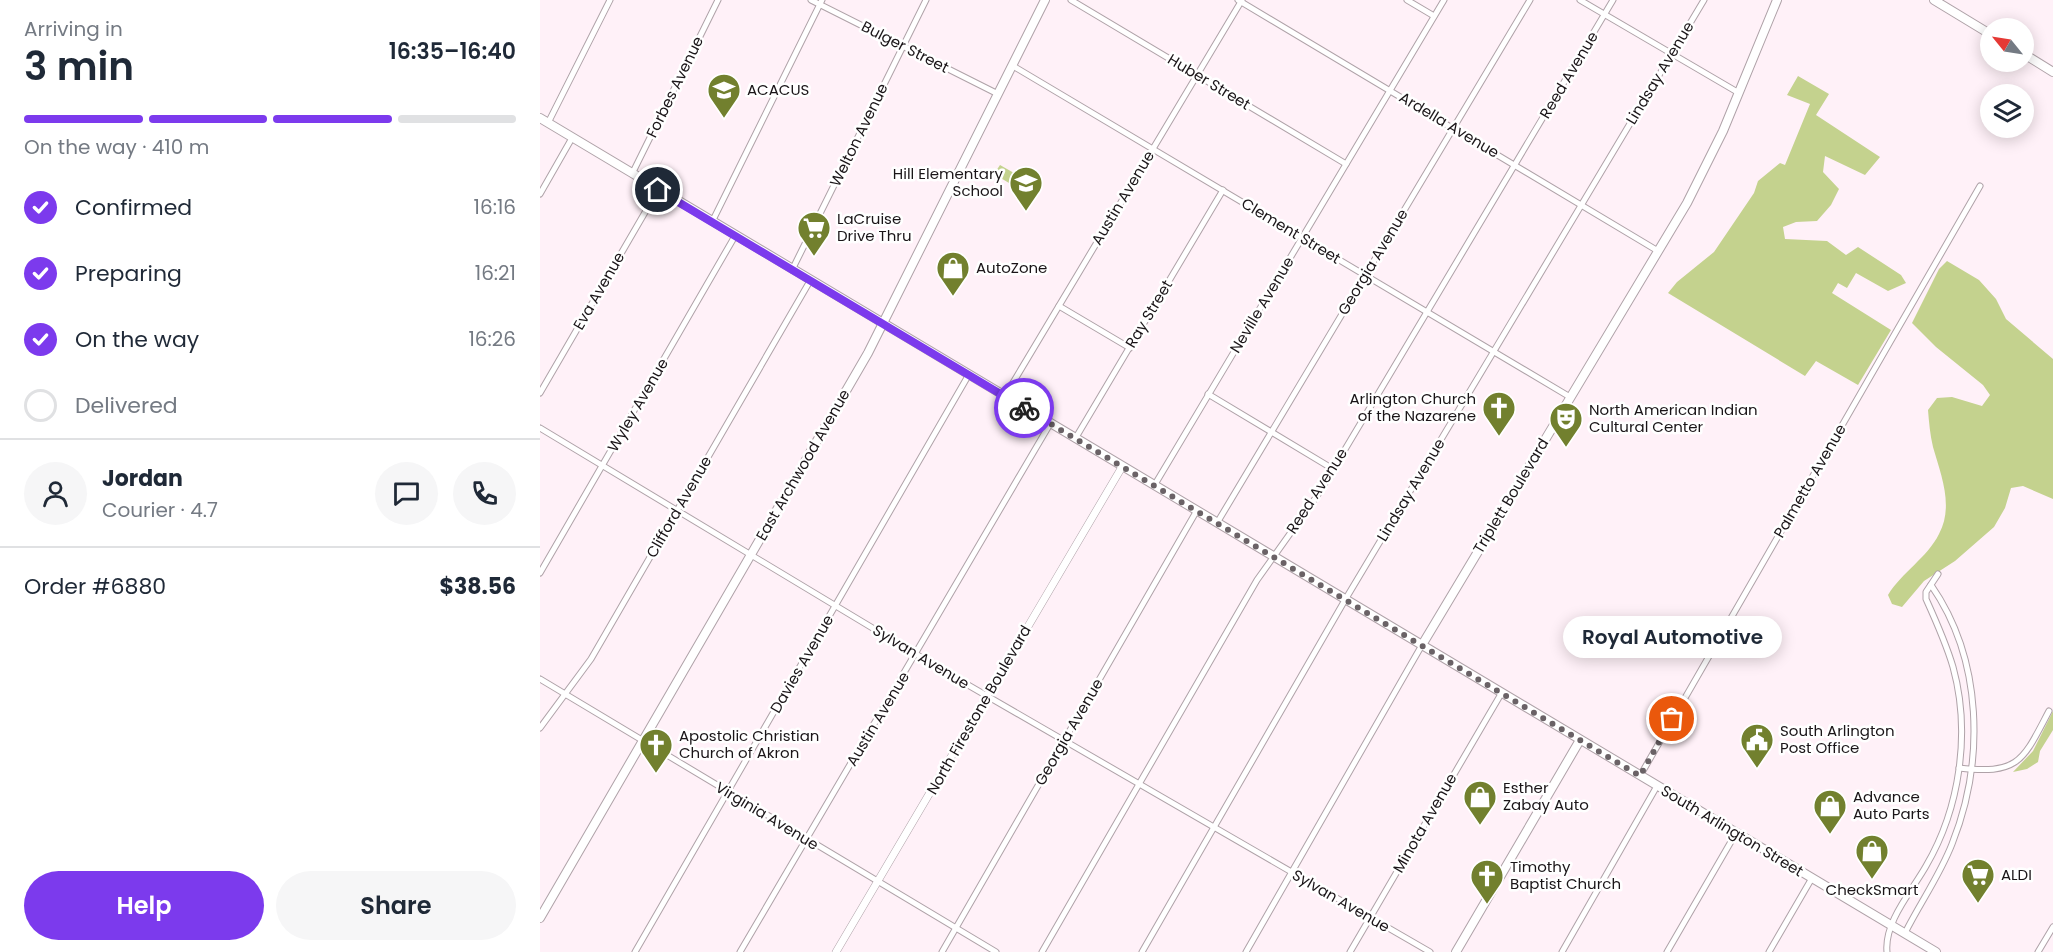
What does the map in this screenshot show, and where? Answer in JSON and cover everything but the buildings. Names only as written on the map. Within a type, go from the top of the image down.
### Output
[{"type":"main road","name":"East Archwood Avenue","points":[[540,918],[884,324],[1045,0]]},
{"type":"main road","name":"Triplett Boulevard","points":[[1422,645],[1705,170],[1740,93],[1777,0]]},
{"type":"main road","points":[[1934,0],[1980,28]]},
{"type":"main road","points":[[2034,60],[2053,72]]},
{"type":"main road","name":"South Arlington Street","points":[[544,121],[1935,952]]},
{"type":"main road","points":[[1456,952],[1580,740]]},
{"type":"street","points":[[544,121],[610,0]]},
{"type":"street","name":"Forbes Avenue","points":[[632,174],[718,0]]},
{"type":"street","name":"Bulger Street","points":[[812,0],[821,2],[998,94]]},
{"type":"street","name":"Welton Avenue","points":[[792,270],[926,0]]},
{"type":"street","name":"Huber Street","points":[[1071,0],[1346,164]]},
{"type":"street","name":"Austin Avenue","points":[[1005,396],[1240,0]]},
{"type":"street","name":"Ardella Avenue","points":[[1240,0],[1658,251]]},
{"type":"street","points":[[1407,0],[1434,16]]},
{"type":"street","name":"Neville Avenue","points":[[1154,486],[1444,0]]},
{"type":"street","name":"Georgia Avenue","points":[[1217,523],[1530,0]]},
{"type":"street","points":[[1580,0],[1740,93]]},
{"type":"street","name":"Reed Avenue","points":[[1042,952],[1272,555],[1305,515],[1613,0]]},
{"type":"street","name":"Lindsay Avenue","points":[[1142,952],[1345,600],[1704,0]]},
{"type":"street","points":[[712,222],[821,2]]},
{"type":"street","name":"Clement Street","points":[[1012,66],[1570,397]]},
{"type":"street","points":[[540,194],[572,138]]},
{"type":"street","name":"Palmetto Avenue","points":[[1640,776],[1980,186]]},
{"type":"street","name":"Eva Avenue","points":[[540,393],[658,190]]},
{"type":"street","name":"Ray Street","points":[[1075,439],[1223,190]]},
{"type":"street","name":"Wyley Avenue","points":[[540,573],[735,236]]},
{"type":"street","name":"Clifford Avenue","points":[[540,728],[567,695],[591,659],[810,281]]},
{"type":"street","points":[[1059,306],[1130,348]]},
{"type":"street","name":"Davies Avenue","points":[[635,952],[968,376]]},
{"type":"street","points":[[1208,394],[1333,469]]},
{"type":"street","name":"Austin Avenue","points":[[740,952],[1050,424]]},
{"type":"street","name":"Sylvan Avenue","points":[[540,428],[1063,741],[1430,952]]},
{"type":"street","name":"North Firestone Boulevard","points":[[836,952],[1122,467]]},
{"type":"street","name":"Georgia Avenue","points":[[942,952],[1196,512]]},
{"type":"street","points":[[1887,952],[1891,925],[1940,842],[1955,794],[1959,768],[1959,704],[1949,654],[1926,598],[1926,592],[1938,574]]},
{"type":"street","points":[[1905,933],[1952,846],[1967,800],[1971,770],[1974,717],[1966,666],[1956,633],[1941,600],[1931,585]]},
{"type":"street","name":"Triplett Boulevard","points":[[1246,952],[1422,645]]},
{"type":"street","name":"Virginia Avenue","points":[[540,679],[996,952]]},
{"type":"street","name":"Minota Avenue","points":[[1350,952],[1501,694]]},
{"type":"street","points":[[1959,768],[2000,769],[2013,764],[2027,753],[2049,711]]},
{"type":"street","points":[[1562,952],[1657,786]]},
{"type":"street","points":[[1667,952],[1736,833]]},
{"type":"street","points":[[1769,952],[1812,878]]},
{"type":"street","points":[[2038,952],[2053,927]]},
{"type":"green space","points":[[1798,76],[1829,94],[1816,115],[1880,157],[1865,175],[1825,156],[1823,172],[1839,189],[1831,205],[1817,221],[1796,222],[1783,227],[1785,239],[1827,241],[1846,255],[1858,247],[1901,275],[1906,283],[1888,291],[1856,273],[1847,288],[1838,283],[1832,293],[1891,330],[1858,385],[1816,361],[1805,376],[1668,293],[1677,282],[1714,252],[1754,193],[1758,181],[1780,163],[1785,165],[1810,104],[1787,95]]},
{"type":"green space","points":[[1000,165],[1014,173],[1009,183],[994,174]]},
{"type":"green space","points":[[1947,261],[1979,280],[1996,299],[2006,319],[2053,359],[2053,499],[2023,486],[2011,488],[2005,508],[1994,527],[1955,561],[1924,581],[1902,607],[1892,604],[1888,595],[1934,543],[1946,513],[1945,490],[1932,442],[1928,410],[1937,398],[1952,397],[1982,406],[1990,395],[1983,385],[1936,347],[1912,323],[1939,269]]},
{"type":"green space","points":[[2053,711],[2053,730],[2040,751],[2038,762],[2027,769],[2013,772],[2033,751]]},
{"type":"way so far","points":[[1024,408],[1640,776],[1672,719]]},
{"type":"place","name":"ACACUS","points":[[724,119]]},
{"type":"place","name":"Hill Elementary School","points":[[1026,212]]},
{"type":"place","name":"LaCruise Drive Thru","points":[[814,257]]},
{"type":"place","name":"AutoZone","points":[[953,297]]},
{"type":"place","name":"Arlington Church of the Nazarene","points":[[1499,437]]},
{"type":"place","name":"North American Indian Cultural Center","points":[[1566,448]]},
{"type":"place","name":"Royal Automotive","points":[[1672,719]]},
{"type":"place","name":"South Arlington Post Office","points":[[1757,769]]},
{"type":"place","name":"Apostolic Christian Church of Akron","points":[[656,774]]},
{"type":"place","name":"Esther Zabay Auto","points":[[1480,826]]},
{"type":"place","name":"Advance Auto Parts","points":[[1830,835]]},
{"type":"place","name":"CheckSmart","points":[[1872,880]]},
{"type":"place","name":"ALDI","points":[[1978,904]]},
{"type":"place","name":"Timothy Baptist Church","points":[[1487,905]]},
{"type":"route","points":[[658,190],[1024,408]]}]
